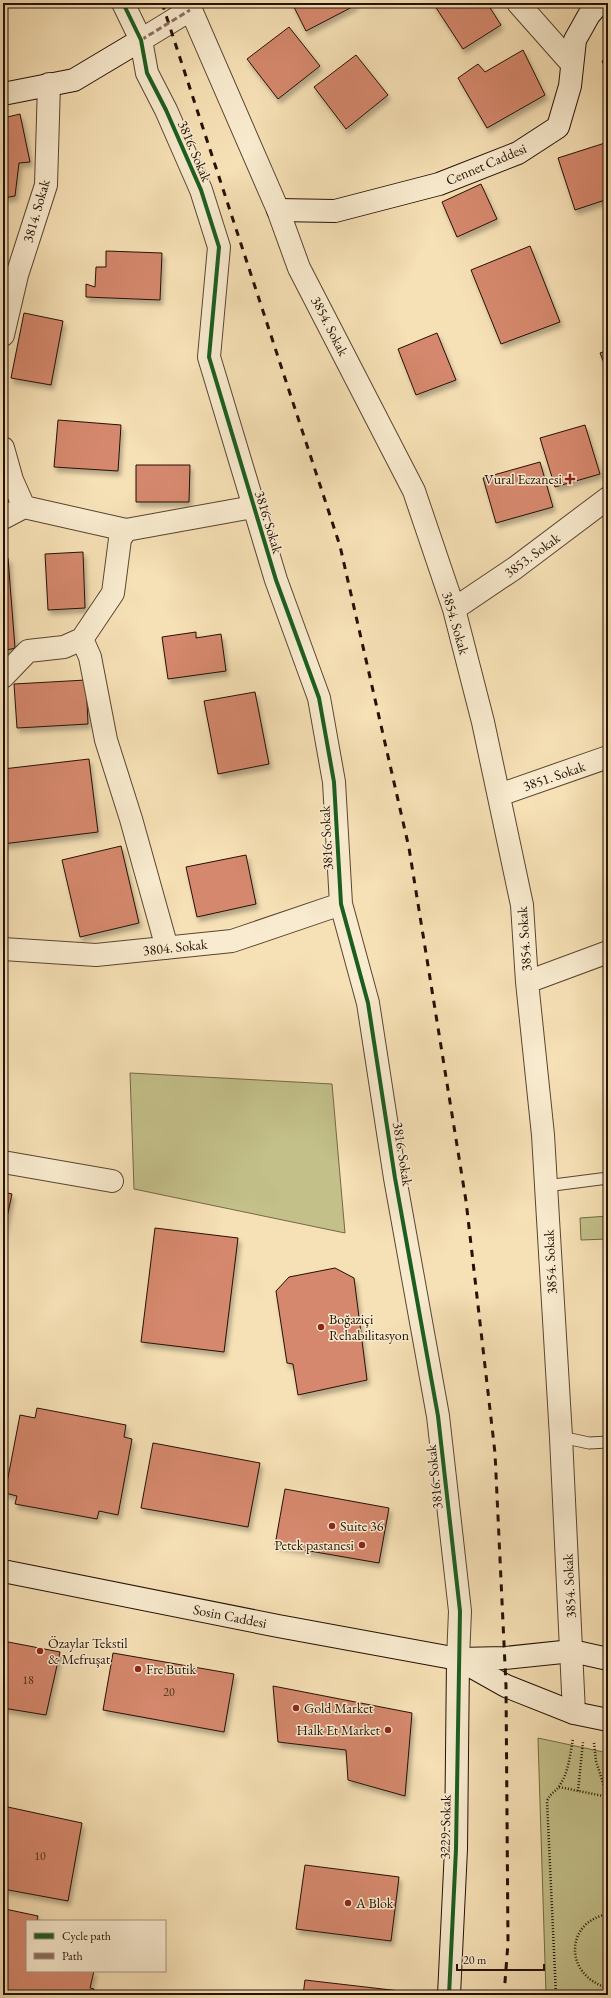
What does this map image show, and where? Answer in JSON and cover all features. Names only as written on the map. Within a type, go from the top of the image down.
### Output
[{"type":"street","name":"3816. Sokak","points":[[123,3],[141,40],[147,73],[166,110],[201,190],[219,248],[209,357],[276,580],[319,698],[334,782],[341,904],[368,1003],[395,1178],[438,1416],[460,1611],[458,1659]]},
{"type":"street","points":[[518,3],[572,64]]},
{"type":"street","name":"Cennet Caddesi","points":[[278,210],[335,211],[439,184],[518,154],[558,126],[570,86],[576,40],[588,15],[599,3]]},
{"type":"street","points":[[3,94],[74,80],[141,40],[189,7]]},
{"type":"street","name":"3854. Sokak","points":[[189,7],[278,210],[300,268],[414,491],[454,609],[483,722],[522,906],[527,982],[543,1135],[561,1437],[574,1713]]},
{"type":"street","name":"3814. Sokak","points":[[3,335],[17,275],[46,185],[49,84]]},
{"type":"street","points":[[3,448],[12,480],[24,507]]},
{"type":"street","name":"3853. Sokak","points":[[454,609],[515,568],[608,498]]},
{"type":"street","points":[[3,518],[24,507],[126,530],[253,507]]},
{"type":"street","points":[[3,678],[28,651],[64,647],[82,639],[113,593],[120,539],[126,530]]},
{"type":"street","points":[[82,639],[90,657],[106,740],[132,819],[167,948]]},
{"type":"street","name":"3851. Sokak","points":[[499,796],[608,758]]},
{"type":"street","name":"3804. Sokak","points":[[3,949],[96,955],[232,941],[341,904]]},
{"type":"street","points":[[527,982],[608,952]]},
{"type":"street","points":[[3,1162],[112,1181]]},
{"type":"street","name":"Sosin Caddesi","points":[[3,1571],[278,1626],[458,1659]]},
{"type":"street","points":[[458,1659],[504,1658],[572,1651],[608,1659]]},
{"type":"street","points":[[458,1659],[506,1686],[574,1713],[608,1720]]},
{"type":"street","name":"3229. Sokak","points":[[448,1995],[456,1849],[458,1659]]},
{"type":"lane","points":[[546,1186],[608,1178]]},
{"type":"lane","points":[[561,1437],[589,1443],[608,1442]]},
{"type":"path","points":[[556,1995],[547,1801],[550,1793],[559,1787],[566,1775],[574,1732],[574,1713]]},
{"type":"path","points":[[578,1791],[584,1735]]},
{"type":"path","points":[[559,1787],[607,1797],[596,1761],[594,1738]]},
{"type":"path","points":[[608,1914],[595,1918],[586,1925],[579,1935],[575,1946],[575,1958],[580,1969],[587,1978],[597,1985],[608,1988]]},
{"type":"shaded area","points":[[130,1073],[332,1084],[345,1233],[134,1189]]},
{"type":"shaded area","points":[[608,1216],[608,1239],[581,1240],[580,1218]]},
{"type":"shaded area","points":[[538,1738],[608,1753],[608,1995],[546,1995]]},
{"type":"building","points":[[292,3],[355,3],[356,5],[306,31]]},
{"type":"building","points":[[433,3],[487,3],[501,25],[463,49]]},
{"type":"building","points":[[289,27],[320,66],[278,99],[247,59]]},
{"type":"building","points":[[523,50],[545,95],[487,128],[458,78],[478,64],[485,72]]},
{"type":"building","points":[[356,55],[388,95],[346,129],[314,87]]},
{"type":"building","points":[[608,58],[608,73],[602,61]]},
{"type":"building","points":[[20,114],[30,162],[19,163],[15,196],[3,198],[3,118]]},
{"type":"building","points":[[608,142],[608,199],[575,210],[558,158]]},
{"type":"building","points":[[481,184],[497,219],[457,237],[442,202]]},
{"type":"building","points":[[530,246],[560,322],[501,344],[471,270]]},
{"type":"building","points":[[106,251],[162,253],[160,300],[86,297],[86,284],[95,287],[96,267],[106,267]]},
{"type":"building","points":[[24,313],[63,321],[51,385],[11,378]]},
{"type":"building","points":[[437,333],[456,380],[416,395],[398,349]]},
{"type":"building","points":[[608,350],[608,373],[600,353]]},
{"type":"building","points":[[58,420],[121,425],[118,471],[54,467]]},
{"type":"building","points":[[585,425],[600,474],[555,487],[540,438]]},
{"type":"building","points":[[540,462],[553,507],[496,523],[483,478]]},
{"type":"building","points":[[136,465],[190,465],[189,502],[136,502]]},
{"type":"building","points":[[83,552],[85,608],[48,610],[45,554]]},
{"type":"building","points":[[3,558],[8,558],[15,648],[3,651]]},
{"type":"building","points":[[196,632],[196,638],[221,634],[226,671],[168,679],[162,637]]},
{"type":"building","points":[[86,680],[88,724],[17,728],[14,684]]},
{"type":"building","points":[[255,692],[269,764],[218,774],[204,701]]},
{"type":"building","points":[[89,759],[98,832],[3,844],[3,769]]},
{"type":"building","points":[[121,846],[139,923],[80,937],[62,860]]},
{"type":"building","points":[[246,855],[256,904],[197,917],[186,867]]},
{"type":"building","points":[[3,1192],[12,1194],[3,1236]]},
{"type":"building","points":[[155,1228],[238,1238],[224,1352],[141,1342]]},
{"type":"building","name":"Boğaziçi Rehabilitasyon","points":[[335,1268],[354,1278],[367,1380],[298,1395],[293,1364],[287,1363],[276,1291],[289,1277]]},
{"type":"building","points":[[37,1408],[126,1425],[124,1437],[132,1439],[118,1515],[99,1511],[97,1519],[15,1504],[17,1496],[5,1493],[20,1415],[35,1418]]},
{"type":"building","points":[[153,1443],[260,1463],[248,1527],[141,1508]]},
{"type":"building","name":"Suite 36","points":[[285,1489],[389,1508],[379,1563],[275,1545]]},
{"type":"building","points":[[3,1641],[60,1652],[46,1715],[3,1708]]},
{"type":"building","points":[[113,1653],[234,1674],[224,1732],[103,1710]]},
{"type":"building","points":[[273,1686],[412,1713],[405,1796],[348,1780],[346,1750],[278,1742]]},
{"type":"building","points":[[3,1806],[82,1823],[68,1901],[3,1889]]},
{"type":"building","name":"A Blok","points":[[305,1865],[399,1877],[391,1941],[296,1929]]},
{"type":"building","points":[[5,1909],[38,1916],[37,1920],[26,1920],[26,1972],[94,1972],[90,1988],[94,1989],[93,1995],[3,1995],[3,1917]]},
{"type":"building","points":[[305,1980],[400,1991],[399,1995],[303,1995]]},
{"type":"railway","points":[[162,3],[340,546],[409,848],[466,1201],[495,1453],[506,1686],[508,1943],[504,1995]]},
{"type":"marked path","points":[[141,40],[190,10]]},
{"type":"cycle path","points":[[123,3],[141,40],[147,73],[166,110],[201,190],[219,247],[209,357],[276,580],[319,698],[334,782],[341,904],[368,1003],[395,1178],[438,1416],[460,1611],[456,1849],[449,1995]]},
{"type":"place","name":"Vural Eczanesi","points":[[570,479]]},
{"type":"place","name":"Boğaziçi Rehabilitasyon","points":[[321,1327]]},
{"type":"place","name":"Suite 36","points":[[332,1526]]},
{"type":"place","name":"Petek pastanesi","points":[[362,1545]]},
{"type":"place","name":"Özaylar Tekstil & Mefruşat","points":[[40,1651]]},
{"type":"place","name":"Fre Butik","points":[[138,1669]]},
{"type":"place","name":"Gold Market","points":[[296,1708]]},
{"type":"place","name":"Halk Et Market","points":[[388,1730]]},
{"type":"place","name":"A Blok","points":[[348,1903]]}]
